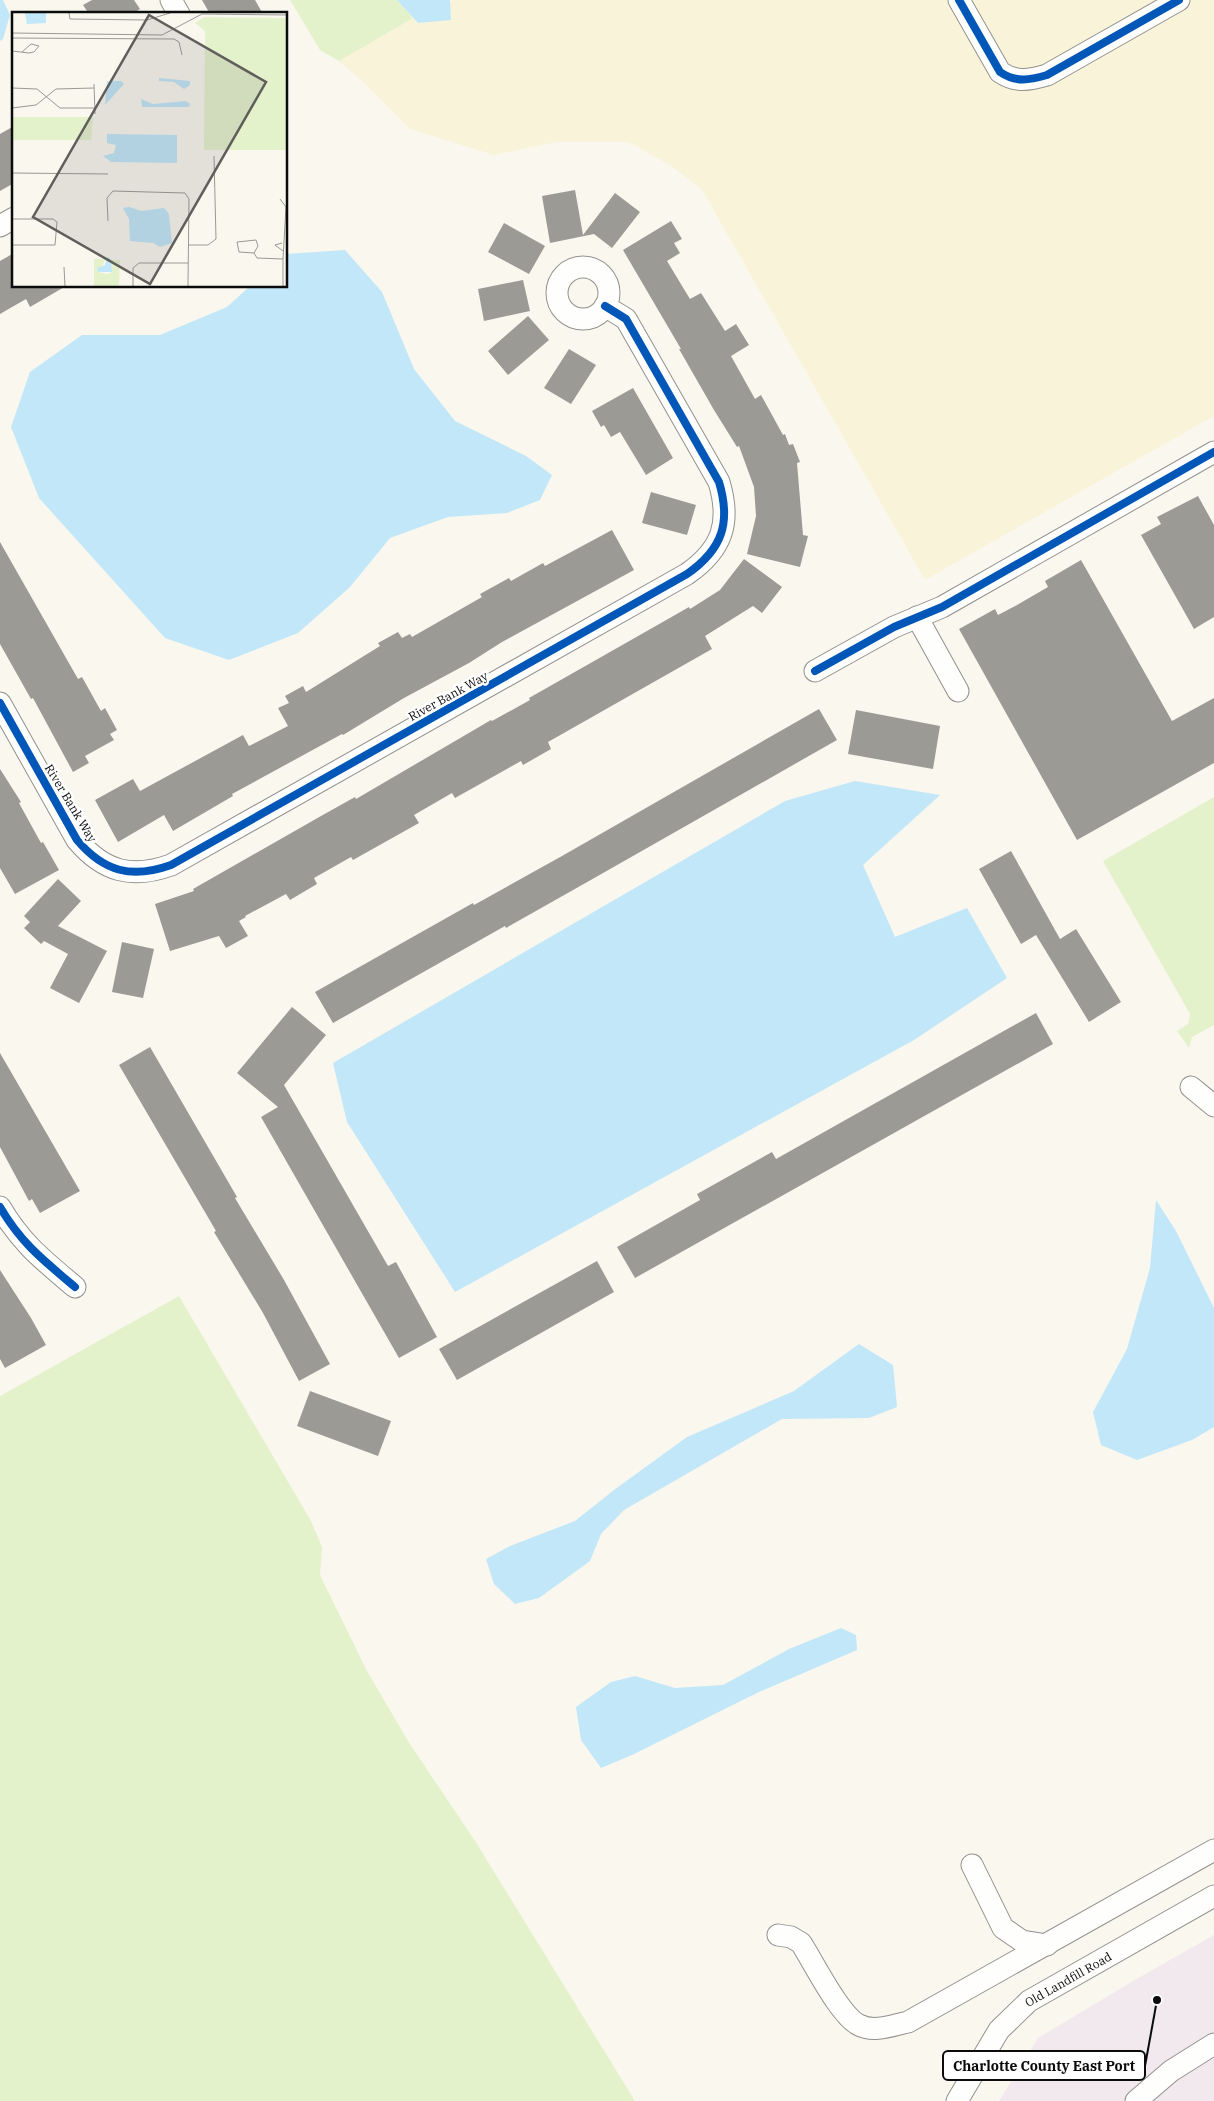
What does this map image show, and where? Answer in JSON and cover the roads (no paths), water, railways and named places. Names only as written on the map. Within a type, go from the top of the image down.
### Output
[{"type":"street","points":[[171,0],[178,12]]},
{"type":"street","points":[[959,0],[1000,72],[1008,78],[1026,81],[1047,75],[1179,0]]},
{"type":"street","points":[[0,226],[12,219]]},
{"type":"street","name":"River Bank Way","points":[[0,703],[77,840],[88,853],[101,862],[119,870],[136,873],[154,871],[171,865],[687,574],[701,564],[722,534],[725,518],[724,500],[719,482],[626,319],[605,306]]},
{"type":"street","points":[[814,671],[894,627],[942,607],[1214,452]]},
{"type":"street","points":[[917,618],[958,691]]},
{"type":"street","points":[[1191,1087],[1214,1106]]},
{"type":"street","points":[[0,1207],[16,1233],[31,1250],[75,1287]]},
{"type":"street","points":[[778,1935],[791,1937],[801,1943],[842,2010],[858,2025],[876,2029],[908,2022],[1214,1850]]},
{"type":"street","points":[[972,1864],[1003,1928],[1022,1941],[1047,1944]]},
{"type":"street","name":"Old Landfill Road","points":[[956,2101],[999,2030],[1028,2001],[1214,1896]]},
{"type":"street","points":[[1136,2101],[1171,2071],[1214,2044]]},
{"type":"water","points":[[0,0],[3,0],[10,15],[3,39],[0,41]]},
{"type":"water","points":[[397,0],[450,0],[451,20],[418,23]]},
{"type":"water","points":[[345,250],[382,292],[414,369],[455,421],[526,456],[552,475],[540,500],[507,513],[448,517],[390,538],[350,587],[298,633],[229,660],[165,638],[39,498],[11,427],[30,372],[82,335],[160,335],[227,307],[248,288],[288,288],[288,254]]},
{"type":"water","points":[[855,781],[940,795],[863,865],[895,937],[967,908],[1007,978],[914,1040],[455,1292],[347,1122],[333,1063],[785,801]]},
{"type":"water","points":[[1156,1200],[1176,1231],[1214,1308],[1214,1427],[1192,1440],[1137,1460],[1101,1445],[1093,1412],[1127,1349],[1150,1268]]},
{"type":"water","points":[[859,1344],[893,1365],[897,1407],[869,1418],[782,1419],[624,1510],[601,1534],[590,1561],[539,1598],[515,1604],[494,1584],[486,1559],[510,1546],[575,1521],[687,1437],[794,1391]]},
{"type":"water","points":[[841,1628],[856,1635],[857,1650],[759,1692],[632,1755],[601,1768],[581,1740],[576,1707],[611,1682],[635,1676],[675,1688],[723,1685],[789,1649]]},
{"type":"place","name":"Charlotte County East Port","points":[[1157,2000]]}]
